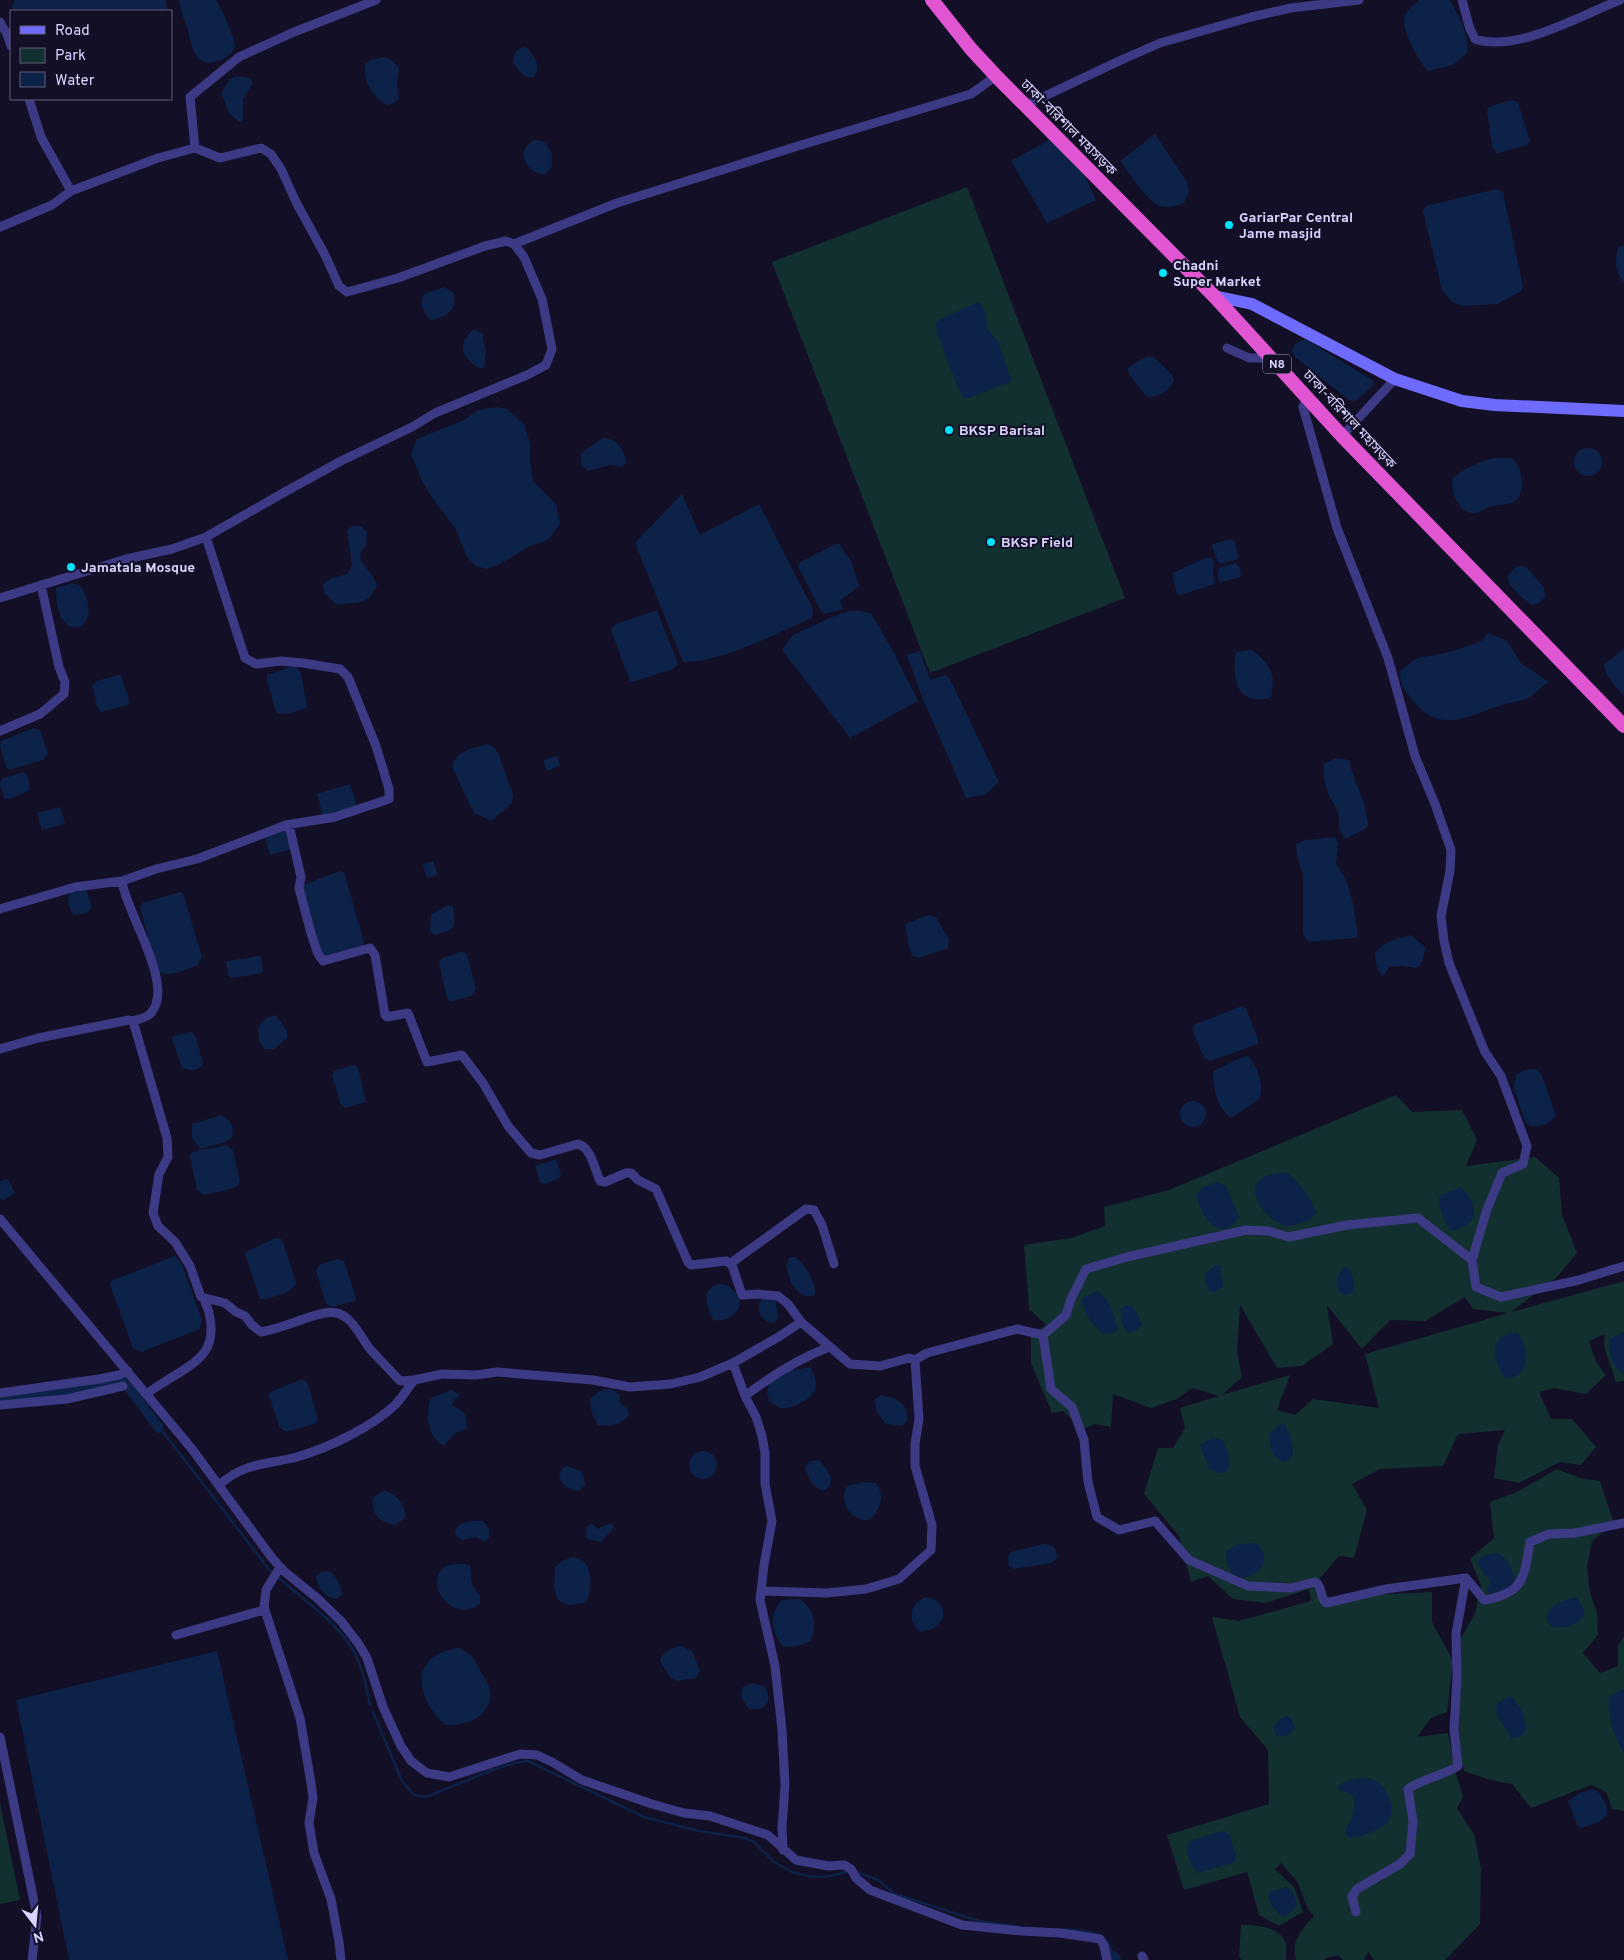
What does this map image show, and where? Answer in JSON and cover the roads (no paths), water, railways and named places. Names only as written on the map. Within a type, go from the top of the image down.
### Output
[{"type":"highway","name":"ঢাকা-বরিশাল মহাসড়ক","points":[[932,0],[971,49],[997,77],[1214,296],[1342,436],[1624,726]]},
{"type":"main road","points":[[1214,296],[1252,304],[1395,379],[1462,401],[1495,405],[1624,411]]},
{"type":"street","points":[[195,148],[190,97],[239,57],[294,32],[376,0]]},
{"type":"street","points":[[1026,105],[1119,60],[1160,43],[1251,17],[1291,8],[1359,0]]},
{"type":"street","points":[[1462,0],[1470,29],[1475,39],[1482,42],[1504,42],[1541,34],[1620,0]]},
{"type":"street","points":[[0,22],[8,34],[10,42]]},
{"type":"street","points":[[514,244],[589,212],[971,94],[997,77]]},
{"type":"street","points":[[28,100],[41,137],[71,191]]},
{"type":"street","points":[[0,227],[52,205],[71,191],[158,158],[195,148],[220,158],[261,148],[271,154],[281,169],[339,286],[347,292],[398,278],[485,246],[506,241],[514,244],[524,257],[542,299],[552,348],[546,365],[527,376],[435,414],[341,461],[206,537],[172,549],[126,558],[0,598]]},
{"type":"street","points":[[1227,348],[1249,358],[1272,358]]},
{"type":"street","points":[[1342,436],[1395,379]]},
{"type":"street","points":[[1307,397],[1303,407],[1337,528],[1388,658],[1415,756],[1435,804],[1450,850],[1450,871],[1441,916],[1449,963],[1486,1052],[1501,1076],[1528,1146],[1523,1164],[1502,1173],[1487,1208],[1472,1260],[1476,1287],[1501,1297],[1579,1280],[1624,1266]]},
{"type":"street","points":[[0,909],[75,887],[122,880],[197,858],[289,825],[335,816],[389,799],[389,789],[376,746],[348,677],[340,669],[281,661],[256,664],[245,658],[206,537]]},
{"type":"street","points":[[0,731],[40,714],[64,694],[65,682],[59,666],[40,585]]},
{"type":"street","points":[[289,825],[301,877],[299,888],[311,933],[318,954],[323,961],[370,948],[373,950],[385,1015],[388,1017],[408,1013],[426,1062],[462,1054],[483,1083],[508,1126],[531,1153],[540,1155],[578,1144],[583,1145],[589,1153],[600,1181],[605,1182],[626,1173],[631,1173],[638,1180],[656,1189],[691,1265],[726,1261],[731,1264],[742,1295],[778,1296],[788,1304],[801,1322],[850,1364],[880,1366],[909,1358],[915,1360],[927,1353],[1017,1329],[1042,1335]]},
{"type":"street","points":[[0,1049],[38,1038],[129,1020],[134,1021],[150,1015],[155,1007],[158,994],[152,962],[123,889],[122,880]]},
{"type":"street","points":[[134,1021],[167,1138],[168,1157],[159,1174],[153,1213],[158,1226],[175,1242],[184,1255],[201,1297],[225,1303],[236,1312],[245,1316],[252,1325],[262,1332],[326,1312],[338,1313],[350,1320],[369,1347],[400,1380],[414,1380],[442,1374],[520,1373],[593,1380],[630,1387],[671,1384],[700,1377],[733,1363],[801,1322]]},
{"type":"street","points":[[731,1264],[806,1209],[814,1210],[819,1218],[834,1264]]},
{"type":"street","points":[[1042,1335],[1066,1314],[1071,1299],[1086,1269],[1127,1257],[1246,1230],[1268,1231],[1289,1237],[1347,1225],[1418,1218],[1472,1260]]},
{"type":"street","points":[[0,1219],[147,1394],[219,1485],[280,1567],[341,1621],[358,1642],[367,1658],[382,1707],[401,1746],[411,1761],[427,1773],[449,1777],[520,1754],[536,1755],[582,1780],[652,1804],[684,1813],[710,1816],[768,1835],[796,1860],[828,1866],[844,1865],[851,1869],[856,1878],[870,1890],[962,1925],[1068,1934],[1100,1939],[1104,1946],[1107,1960]]},
{"type":"street","points":[[147,1394],[192,1365],[207,1350],[211,1329],[204,1298]]},
{"type":"street","points":[[1042,1335],[1051,1389],[1072,1407],[1084,1440],[1088,1482],[1097,1517],[1119,1530],[1155,1521],[1189,1560],[1248,1586],[1291,1588],[1315,1582],[1320,1586],[1323,1600],[1326,1603],[1386,1589],[1466,1578]]},
{"type":"street","points":[[745,1396],[778,1373],[812,1353],[829,1347]]},
{"type":"street","points":[[761,1591],[827,1592],[866,1589],[899,1579],[931,1550],[932,1525],[915,1466],[915,1444],[919,1419],[915,1384],[915,1360]]},
{"type":"street","points":[[733,1363],[762,1436],[765,1453],[765,1484],[772,1521],[760,1600],[775,1666],[782,1730],[785,1786],[782,1828],[783,1850]]},
{"type":"street","points":[[0,1392],[99,1379],[128,1371]]},
{"type":"street","points":[[219,1485],[230,1475],[256,1464],[297,1457],[341,1441],[395,1405],[414,1380]]},
{"type":"street","points":[[0,1405],[66,1398],[123,1386]]},
{"type":"street","points":[[1466,1578],[1484,1600],[1495,1598],[1516,1588],[1525,1576],[1530,1542],[1549,1534],[1575,1533],[1624,1523]]},
{"type":"street","points":[[280,1567],[266,1590],[264,1610],[300,1718],[313,1798],[309,1822],[310,1830],[314,1853],[331,1899],[341,1960]]},
{"type":"street","points":[[1356,1912],[1352,1897],[1357,1889],[1400,1864],[1410,1854],[1413,1821],[1408,1789],[1419,1782],[1450,1772],[1458,1766],[1454,1730],[1457,1677],[1456,1633],[1466,1578]]},
{"type":"street","points":[[176,1635],[264,1610]]},
{"type":"street","points":[[0,1737],[37,1916],[32,1960]]},
{"type":"water","points":[[15,0],[166,0],[167,10],[14,10],[12,6]]},
{"type":"water","points":[[179,0],[216,0],[235,43],[231,53],[223,59],[213,62],[206,62],[197,56],[191,44]]},
{"type":"water","points":[[1419,0],[1450,0],[1457,13],[1465,32],[1467,53],[1453,65],[1428,71],[1412,46],[1404,24],[1404,18]]},
{"type":"water","points":[[526,47],[537,64],[534,77],[524,76],[513,63],[516,52]]},
{"type":"water","points":[[384,57],[399,67],[397,82],[399,99],[393,104],[387,105],[373,93],[365,77],[365,64],[371,60]]},
{"type":"water","points":[[236,76],[251,78],[252,84],[243,100],[243,121],[239,122],[229,113],[221,93],[230,79]]},
{"type":"water","points":[[1511,100],[1518,102],[1530,142],[1527,145],[1496,153],[1492,146],[1487,110],[1489,107]]},
{"type":"water","points":[[1155,134],[1187,182],[1189,191],[1184,203],[1166,207],[1155,203],[1144,193],[1120,161]]},
{"type":"water","points":[[1053,138],[1074,152],[1096,200],[1047,223],[1011,161]]},
{"type":"water","points":[[535,140],[545,142],[552,155],[552,164],[544,175],[532,170],[524,158],[525,149]]},
{"type":"water","points":[[1492,190],[1503,192],[1523,287],[1520,292],[1497,304],[1462,306],[1452,302],[1442,290],[1423,211],[1426,206]]},
{"type":"water","points":[[1619,246],[1624,246],[1624,283],[1616,265],[1616,255]]},
{"type":"water","points":[[444,287],[453,292],[453,308],[442,317],[431,320],[423,308],[424,294]]},
{"type":"water","points":[[976,303],[980,303],[986,316],[987,329],[998,341],[1011,379],[1009,382],[969,398],[964,398],[961,395],[938,336],[936,324],[939,320]]},
{"type":"water","points":[[474,329],[482,333],[486,352],[484,367],[480,369],[469,360],[463,350],[464,340]]},
{"type":"water","points":[[1305,339],[1374,381],[1373,386],[1355,401],[1349,400],[1295,357],[1292,351],[1295,344]]},
{"type":"water","points":[[1146,357],[1154,357],[1172,375],[1174,380],[1166,391],[1150,397],[1146,396],[1130,376],[1127,368]]},
{"type":"water","points":[[497,407],[507,409],[524,424],[530,443],[533,481],[556,504],[560,524],[548,540],[530,546],[498,565],[487,569],[475,566],[467,557],[455,528],[422,481],[411,454],[417,439],[464,420],[478,410]]},
{"type":"water","points":[[603,438],[616,442],[622,449],[626,463],[622,467],[610,465],[588,471],[582,466],[581,455],[585,450]]},
{"type":"water","points":[[1588,448],[1598,452],[1602,462],[1598,472],[1588,476],[1578,472],[1574,462],[1578,452]]},
{"type":"water","points":[[1493,458],[1511,458],[1517,464],[1522,483],[1519,497],[1510,503],[1493,506],[1476,513],[1465,511],[1457,502],[1452,480],[1466,469]]},
{"type":"water","points":[[682,494],[700,535],[759,504],[813,609],[812,618],[731,652],[698,661],[683,662],[635,543]]},
{"type":"water","points":[[352,526],[361,526],[367,532],[366,546],[361,551],[360,559],[375,580],[377,587],[370,597],[362,602],[337,605],[324,593],[323,584],[332,578],[347,574],[352,565],[347,530]]},
{"type":"water","points":[[1229,539],[1234,541],[1239,557],[1238,559],[1219,564],[1212,547],[1213,544]]},
{"type":"water","points":[[835,544],[839,544],[851,561],[859,586],[840,601],[843,609],[825,614],[821,611],[798,567],[799,563]]},
{"type":"water","points":[[1205,558],[1211,558],[1214,561],[1213,573],[1215,584],[1180,595],[1177,594],[1173,573]]},
{"type":"water","points":[[1235,563],[1240,567],[1241,575],[1239,578],[1220,582],[1217,575],[1219,568]]},
{"type":"water","points":[[1515,567],[1526,567],[1544,587],[1545,597],[1539,603],[1531,605],[1511,585],[1507,577]]},
{"type":"water","points":[[71,583],[80,585],[87,601],[88,614],[85,623],[78,627],[71,627],[63,620],[58,607],[56,588]]},
{"type":"water","points":[[657,610],[678,664],[673,669],[633,682],[630,681],[611,630],[614,625]]},
{"type":"water","points":[[852,610],[871,613],[918,701],[850,738],[782,650],[793,635]]},
{"type":"water","points":[[1488,633],[1507,641],[1521,663],[1549,682],[1530,697],[1456,720],[1435,718],[1424,712],[1404,688],[1400,671],[1417,658],[1446,653],[1480,642]]},
{"type":"water","points":[[1624,649],[1624,696],[1609,677],[1604,664]]},
{"type":"water","points":[[1251,650],[1263,659],[1270,670],[1273,683],[1270,698],[1250,698],[1243,694],[1236,681],[1236,652]]},
{"type":"water","points":[[920,651],[930,680],[946,675],[950,679],[999,782],[985,795],[966,798],[920,692],[907,655]]},
{"type":"water","points":[[293,666],[297,667],[301,674],[307,707],[291,713],[283,714],[276,712],[267,675]]},
{"type":"water","points":[[121,675],[130,703],[101,712],[98,709],[92,686],[97,681]]},
{"type":"water","points":[[34,728],[40,730],[48,754],[43,760],[7,769],[0,746],[1,741]]},
{"type":"water","points":[[488,744],[495,748],[499,755],[513,795],[512,803],[492,821],[474,813],[452,767],[454,761],[461,753]]},
{"type":"water","points":[[557,756],[560,766],[547,771],[543,760]]},
{"type":"water","points":[[1337,758],[1349,760],[1363,801],[1368,825],[1363,830],[1346,839],[1340,829],[1339,817],[1327,791],[1324,777],[1324,763]]},
{"type":"water","points":[[24,772],[28,776],[30,790],[10,799],[5,799],[0,786],[1,779]]},
{"type":"water","points":[[350,784],[357,806],[323,816],[317,794]]},
{"type":"water","points":[[60,807],[65,824],[42,830],[37,813]]},
{"type":"water","points":[[287,830],[292,849],[270,855],[265,836]]},
{"type":"water","points":[[1335,837],[1338,843],[1336,864],[1342,872],[1352,897],[1357,937],[1308,942],[1303,934],[1303,875],[1297,856],[1296,844],[1306,840]]},
{"type":"water","points":[[433,861],[438,875],[427,878],[423,864]]},
{"type":"water","points":[[340,871],[344,872],[364,942],[363,946],[323,957],[302,890],[303,885]]},
{"type":"water","points":[[83,889],[87,891],[92,908],[87,913],[74,915],[69,904],[70,892]]},
{"type":"water","points":[[180,892],[183,893],[202,957],[198,965],[177,973],[161,973],[157,970],[140,907],[143,903]]},
{"type":"water","points":[[448,905],[453,907],[453,927],[435,935],[431,933],[431,914]]},
{"type":"water","points":[[929,915],[936,917],[949,940],[948,948],[919,958],[912,956],[905,924]]},
{"type":"water","points":[[1411,935],[1426,948],[1420,966],[1416,968],[1389,967],[1383,977],[1377,969],[1375,953],[1387,943]]},
{"type":"water","points":[[461,952],[466,953],[468,958],[476,990],[471,996],[450,1002],[447,997],[439,962],[443,958]]},
{"type":"water","points":[[259,956],[263,971],[261,973],[234,978],[229,977],[226,963],[228,961]]},
{"type":"water","points":[[1242,1006],[1246,1008],[1258,1039],[1258,1044],[1210,1061],[1204,1058],[1192,1029],[1194,1025]]},
{"type":"water","points":[[276,1015],[287,1031],[287,1038],[274,1049],[264,1049],[259,1041],[258,1027],[266,1018]]},
{"type":"water","points":[[192,1032],[196,1038],[203,1064],[194,1070],[182,1068],[172,1038],[175,1035]]},
{"type":"water","points":[[1248,1056],[1259,1075],[1260,1097],[1230,1118],[1222,1108],[1217,1097],[1213,1071]]},
{"type":"water","points":[[353,1065],[357,1066],[359,1071],[366,1102],[345,1108],[340,1103],[332,1075],[334,1071]]},
{"type":"water","points":[[1536,1069],[1542,1075],[1556,1116],[1544,1125],[1529,1126],[1525,1121],[1513,1086],[1517,1074],[1524,1070]]},
{"type":"water","points":[[1193,1101],[1202,1105],[1206,1114],[1202,1123],[1193,1127],[1184,1123],[1180,1114],[1184,1105]]},
{"type":"water","points":[[221,1115],[231,1124],[232,1138],[225,1142],[200,1149],[192,1138],[192,1124]]},
{"type":"water","points":[[227,1145],[233,1151],[240,1181],[239,1185],[231,1189],[204,1195],[197,1190],[190,1156],[192,1152]]},
{"type":"water","points":[[556,1159],[561,1175],[560,1178],[544,1184],[540,1183],[535,1166]]},
{"type":"water","points":[[1286,1172],[1304,1190],[1316,1212],[1308,1220],[1290,1226],[1280,1224],[1267,1214],[1261,1207],[1255,1192],[1256,1186],[1263,1178]]},
{"type":"water","points":[[8,1179],[15,1193],[3,1200],[0,1198],[0,1182]]},
{"type":"water","points":[[1217,1182],[1226,1186],[1239,1217],[1232,1225],[1225,1228],[1218,1228],[1207,1219],[1196,1196],[1202,1188]]},
{"type":"water","points":[[1461,1187],[1471,1201],[1474,1214],[1468,1224],[1451,1231],[1442,1214],[1439,1196]]},
{"type":"water","points":[[276,1238],[281,1239],[283,1242],[296,1283],[291,1290],[275,1297],[260,1299],[245,1254],[249,1250]]},
{"type":"water","points":[[175,1256],[182,1264],[202,1320],[200,1329],[141,1352],[133,1348],[110,1285],[111,1281]]},
{"type":"water","points":[[790,1257],[795,1257],[806,1268],[814,1285],[815,1295],[803,1295],[794,1288],[786,1265]]},
{"type":"water","points":[[338,1259],[344,1261],[356,1299],[332,1307],[326,1304],[316,1271],[319,1265]]},
{"type":"water","points":[[1216,1265],[1221,1266],[1222,1269],[1220,1273],[1223,1286],[1215,1292],[1209,1291],[1205,1283],[1206,1273]]},
{"type":"water","points":[[1347,1267],[1353,1276],[1354,1286],[1353,1293],[1345,1295],[1338,1290],[1337,1283],[1341,1271]]},
{"type":"water","points":[[719,1284],[731,1287],[740,1304],[736,1312],[730,1317],[722,1320],[713,1320],[706,1298],[709,1290]]},
{"type":"water","points":[[1097,1291],[1105,1298],[1113,1312],[1118,1329],[1113,1333],[1103,1334],[1092,1322],[1082,1303],[1082,1298]]},
{"type":"water","points":[[769,1297],[776,1301],[778,1318],[774,1323],[765,1321],[759,1310],[762,1298]]},
{"type":"water","points":[[1126,1305],[1132,1306],[1142,1325],[1135,1331],[1128,1333],[1123,1325],[1121,1315],[1121,1309]]},
{"type":"water","points":[[1624,1332],[1624,1374],[1614,1364],[1609,1339]]},
{"type":"water","points":[[1511,1333],[1518,1333],[1521,1339],[1524,1346],[1525,1361],[1524,1368],[1520,1373],[1514,1377],[1506,1378],[1499,1368],[1495,1349],[1500,1339]]},
{"type":"water","points":[[810,1367],[815,1378],[816,1388],[807,1400],[786,1408],[781,1408],[770,1402],[767,1392],[770,1381],[789,1371]]},
{"type":"water","points":[[300,1380],[306,1381],[308,1384],[318,1420],[317,1423],[286,1432],[280,1428],[269,1396],[270,1392]]},
{"type":"water","points":[[604,1389],[612,1389],[620,1395],[619,1402],[628,1409],[629,1416],[615,1425],[598,1425],[592,1412],[590,1399]]},
{"type":"water","points":[[452,1390],[460,1395],[454,1400],[452,1406],[464,1414],[467,1428],[456,1432],[444,1446],[438,1442],[431,1431],[428,1418],[429,1404],[431,1398]]},
{"type":"water","points":[[881,1395],[897,1400],[904,1406],[907,1421],[902,1426],[886,1424],[878,1414],[874,1400]]},
{"type":"water","points":[[1285,1423],[1293,1455],[1291,1459],[1284,1462],[1274,1455],[1270,1434],[1279,1425]]},
{"type":"water","points":[[1212,1438],[1222,1440],[1228,1453],[1229,1466],[1228,1470],[1224,1473],[1218,1473],[1209,1469],[1201,1448],[1200,1445]]},
{"type":"water","points":[[703,1451],[713,1455],[717,1465],[713,1475],[703,1479],[693,1475],[689,1465],[693,1455]]},
{"type":"water","points":[[820,1460],[831,1477],[830,1486],[825,1490],[820,1490],[812,1484],[805,1468],[810,1461]]},
{"type":"water","points":[[568,1466],[582,1472],[585,1485],[579,1491],[568,1488],[561,1481],[559,1474],[563,1468]]},
{"type":"water","points":[[866,1482],[876,1483],[881,1493],[879,1507],[870,1520],[863,1520],[852,1515],[844,1499],[847,1486]]},
{"type":"water","points":[[384,1490],[393,1494],[404,1507],[406,1517],[396,1525],[381,1520],[373,1509],[373,1498]]},
{"type":"water","points":[[483,1521],[489,1529],[489,1537],[485,1542],[476,1537],[461,1540],[455,1534],[460,1524]]},
{"type":"water","points":[[593,1524],[597,1529],[609,1524],[613,1525],[613,1529],[601,1542],[587,1539],[587,1527]]},
{"type":"water","points":[[1256,1543],[1264,1556],[1262,1566],[1259,1571],[1240,1579],[1229,1568],[1226,1551],[1238,1544]]},
{"type":"water","points":[[1043,1544],[1053,1546],[1057,1553],[1057,1558],[1051,1563],[1013,1569],[1009,1566],[1008,1556],[1011,1552]]},
{"type":"water","points":[[1496,1553],[1507,1561],[1516,1581],[1512,1587],[1489,1594],[1487,1591],[1490,1582],[1480,1568],[1478,1561],[1486,1555]]},
{"type":"water","points":[[573,1557],[582,1560],[587,1566],[590,1588],[585,1603],[568,1605],[558,1600],[554,1588],[555,1567],[562,1561]]},
{"type":"water","points":[[470,1565],[472,1585],[480,1596],[480,1604],[471,1609],[462,1610],[453,1607],[440,1595],[437,1578],[441,1570],[446,1566]]},
{"type":"water","points":[[329,1571],[341,1588],[342,1595],[336,1599],[324,1594],[316,1576],[321,1572]]},
{"type":"water","points":[[926,1597],[937,1601],[943,1613],[940,1623],[930,1630],[920,1632],[913,1623],[912,1613],[916,1603]]},
{"type":"water","points":[[1576,1597],[1582,1604],[1584,1611],[1579,1621],[1567,1626],[1552,1627],[1547,1616],[1549,1611],[1558,1604]]},
{"type":"water","points":[[800,1599],[812,1613],[814,1629],[811,1641],[798,1646],[783,1647],[774,1629],[773,1617],[782,1600]]},
{"type":"water","points":[[681,1646],[692,1651],[700,1671],[696,1678],[676,1681],[669,1676],[660,1661],[668,1651]]},
{"type":"water","points":[[459,1648],[467,1652],[475,1660],[488,1684],[490,1698],[485,1711],[473,1720],[466,1723],[445,1725],[427,1702],[422,1678],[424,1668],[431,1659],[443,1652]]},
{"type":"water","points":[[217,1651],[288,1960],[69,1960],[16,1700]]},
{"type":"water","points":[[752,1683],[764,1686],[767,1691],[767,1704],[760,1709],[749,1709],[742,1698],[743,1687]]},
{"type":"water","points":[[1624,1689],[1624,1752],[1614,1733],[1610,1719],[1609,1697]]},
{"type":"water","points":[[1511,1696],[1522,1710],[1527,1728],[1524,1734],[1512,1739],[1497,1715],[1496,1706],[1499,1702]]},
{"type":"water","points":[[1286,1716],[1291,1718],[1295,1727],[1288,1735],[1277,1736],[1273,1728],[1280,1719]]},
{"type":"water","points":[[1361,1778],[1373,1779],[1382,1786],[1391,1803],[1391,1815],[1382,1827],[1351,1838],[1347,1837],[1345,1832],[1353,1815],[1353,1795],[1340,1790],[1338,1786],[1346,1781]]},
{"type":"water","points":[[1594,1789],[1604,1800],[1607,1815],[1599,1822],[1581,1828],[1577,1825],[1568,1801],[1580,1793]]},
{"type":"water","points":[[1223,1831],[1230,1835],[1236,1856],[1235,1862],[1198,1873],[1190,1860],[1187,1844],[1192,1840]]},
{"type":"water","points":[[1286,1887],[1293,1892],[1297,1906],[1289,1914],[1282,1916],[1272,1907],[1268,1896],[1270,1892]]},
{"type":"waterway","points":[[0,1400],[125,1382],[159,1428]]},
{"type":"waterway","points":[[157,1424],[271,1572]]},
{"type":"waterway","points":[[279,1578],[324,1616],[348,1642],[360,1664],[370,1705]]},
{"type":"waterway","points":[[373,1712],[402,1781],[414,1795],[426,1797],[492,1770],[528,1761],[644,1817],[699,1831],[745,1838],[754,1842],[774,1862],[792,1872],[808,1876],[825,1877],[847,1872]]},
{"type":"waterway","points":[[857,1872],[878,1880],[895,1894],[979,1921],[1019,1927]]},
{"type":"waterway","points":[[1064,1929],[1100,1935]]},
{"type":"waterway","points":[[1104,1939],[1109,1943],[1114,1960]]},
{"type":"waterway","points":[[1114,1956],[1116,1960]]},
{"type":"place","name":"GariarPar Central Jame masjid","points":[[1229,225]]},
{"type":"place","name":"Chadni Super Market","points":[[1163,273]]},
{"type":"place","name":"BKSP Barisal","points":[[949,430]]},
{"type":"place","name":"BKSP Field","points":[[991,542]]},
{"type":"place","name":"Jamatala Mosque","points":[[71,567]]}]
